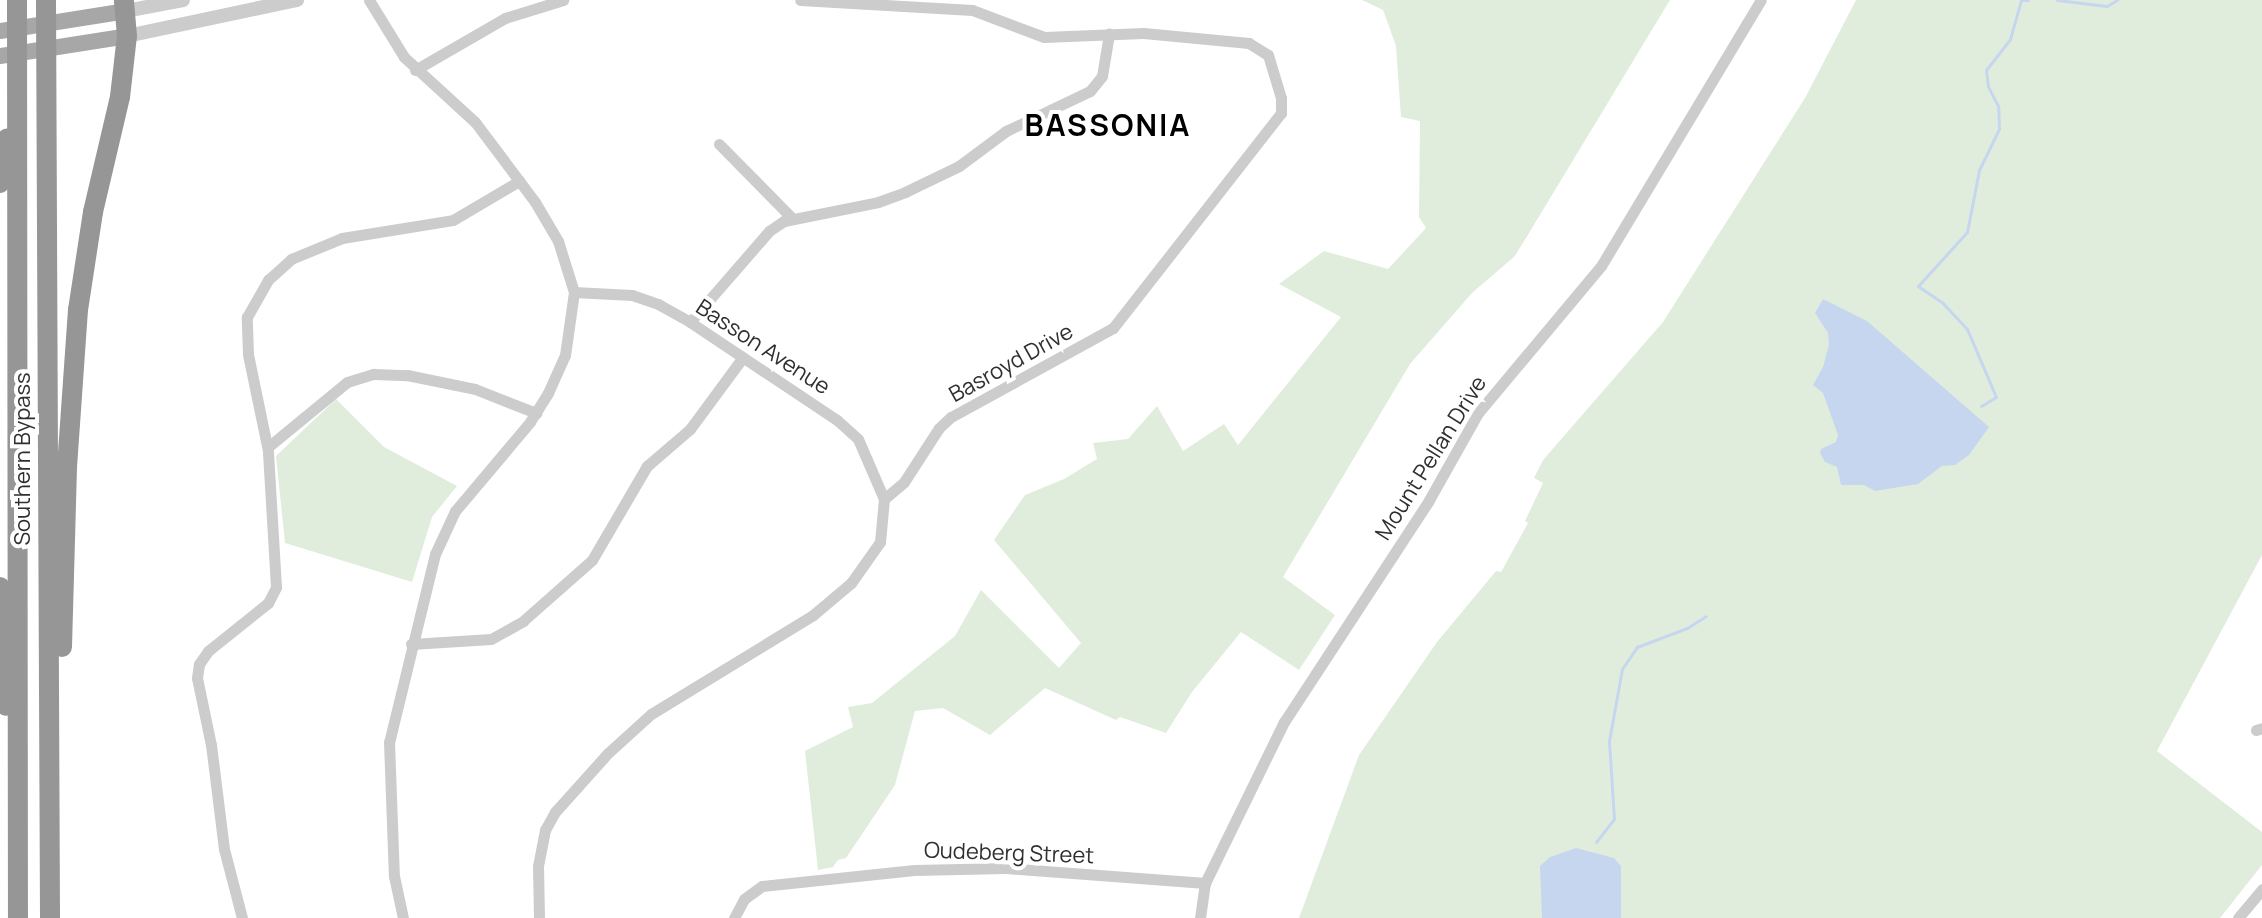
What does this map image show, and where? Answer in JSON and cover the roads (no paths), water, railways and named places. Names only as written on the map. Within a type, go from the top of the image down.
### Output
[{"type":"highway","name":"Southern Bypass","points":[[17,0],[14,83],[18,918]]},
{"type":"highway","name":"Southern Bypass","points":[[46,0],[50,918]]},
{"type":"highway","points":[[51,763],[60,705],[67,480],[78,310],[93,212],[115,124],[127,36],[125,6]]},
{"type":"highway","points":[[0,183],[14,83]]},
{"type":"highway","points":[[0,587],[7,783],[19,811]]},
{"type":"main road","points":[[0,31],[125,6]]},
{"type":"main road","points":[[0,56],[127,36]]},
{"type":"street","points":[[125,6],[183,0]]},
{"type":"street","points":[[127,36],[297,0]]},
{"type":"street","points":[[369,0],[386,33],[415,70],[475,122],[519,181],[558,241],[574,292],[565,355],[536,413],[442,531],[411,644],[393,717],[389,752],[395,886],[403,918]]},
{"type":"street","points":[[415,70],[505,18],[563,0]]},
{"type":"street","points":[[690,322],[769,231],[791,217],[878,202],[905,192],[959,166],[1006,131],[1084,95],[1102,76],[1109,34],[1044,37],[972,10],[800,0]]},
{"type":"street","name":"Mount Pellan Drive","points":[[1200,918],[1205,883],[1284,722],[1429,500],[1469,426],[1487,400],[1601,266],[1761,0]]},
{"type":"street","name":"Basroyd Drive","points":[[884,499],[904,482],[933,436],[951,417],[1113,328],[1220,187],[1276,122],[1282,104],[1272,64],[1264,50],[1249,43],[1177,34],[1109,34]]},
{"type":"street","points":[[719,144],[791,217]]},
{"type":"street","points":[[242,918],[224,849],[211,745],[197,673],[208,651],[264,607],[275,591],[268,447],[251,377],[246,325],[257,295],[276,270],[298,255],[342,238],[453,220],[519,181]]},
{"type":"street","name":"Basson Avenue","points":[[574,292],[638,296],[690,322],[743,357],[854,433],[874,469],[884,499]]},
{"type":"street","points":[[411,644],[497,637],[539,608],[592,560],[647,466],[690,429],[743,357]]},
{"type":"street","points":[[268,447],[347,382],[374,374],[407,375],[475,389],[536,413]]},
{"type":"street","points":[[539,918],[539,852],[555,812],[638,723],[813,615],[851,583],[880,542],[884,499]]},
{"type":"street","name":"Oudeberg Street","points":[[734,918],[744,899],[762,886],[914,870],[1006,868],[1205,883]]},
{"type":"street","points":[[2238,918],[2262,889]]},
{"type":"water","points":[[1823,299],[1867,321],[1989,427],[1969,455],[1955,465],[1942,466],[1918,484],[1875,491],[1864,485],[1841,485],[1837,467],[1825,462],[1820,453],[1821,449],[1836,442],[1838,435],[1823,393],[1813,385],[1823,367],[1829,345],[1828,333],[1815,313]]},
{"type":"water","points":[[1576,848],[1614,858],[1621,866],[1621,918],[1542,918],[1540,866],[1550,857]]},
{"type":"waterway","points":[[1981,406],[1996,397],[1967,329],[1943,303],[1918,286],[1967,232],[1979,170],[1999,129],[1998,106],[1988,86],[1986,70],[2010,39],[2021,0],[2028,0]]},
{"type":"waterway","points":[[2057,0],[2107,6],[2117,0]]},
{"type":"waterway","points":[[1596,842],[1614,819],[1609,741],[1622,669],[1637,647],[1687,628],[1706,616]]},
{"type":"district","name":"BASSONIA","points":[[1108,125]]}]
